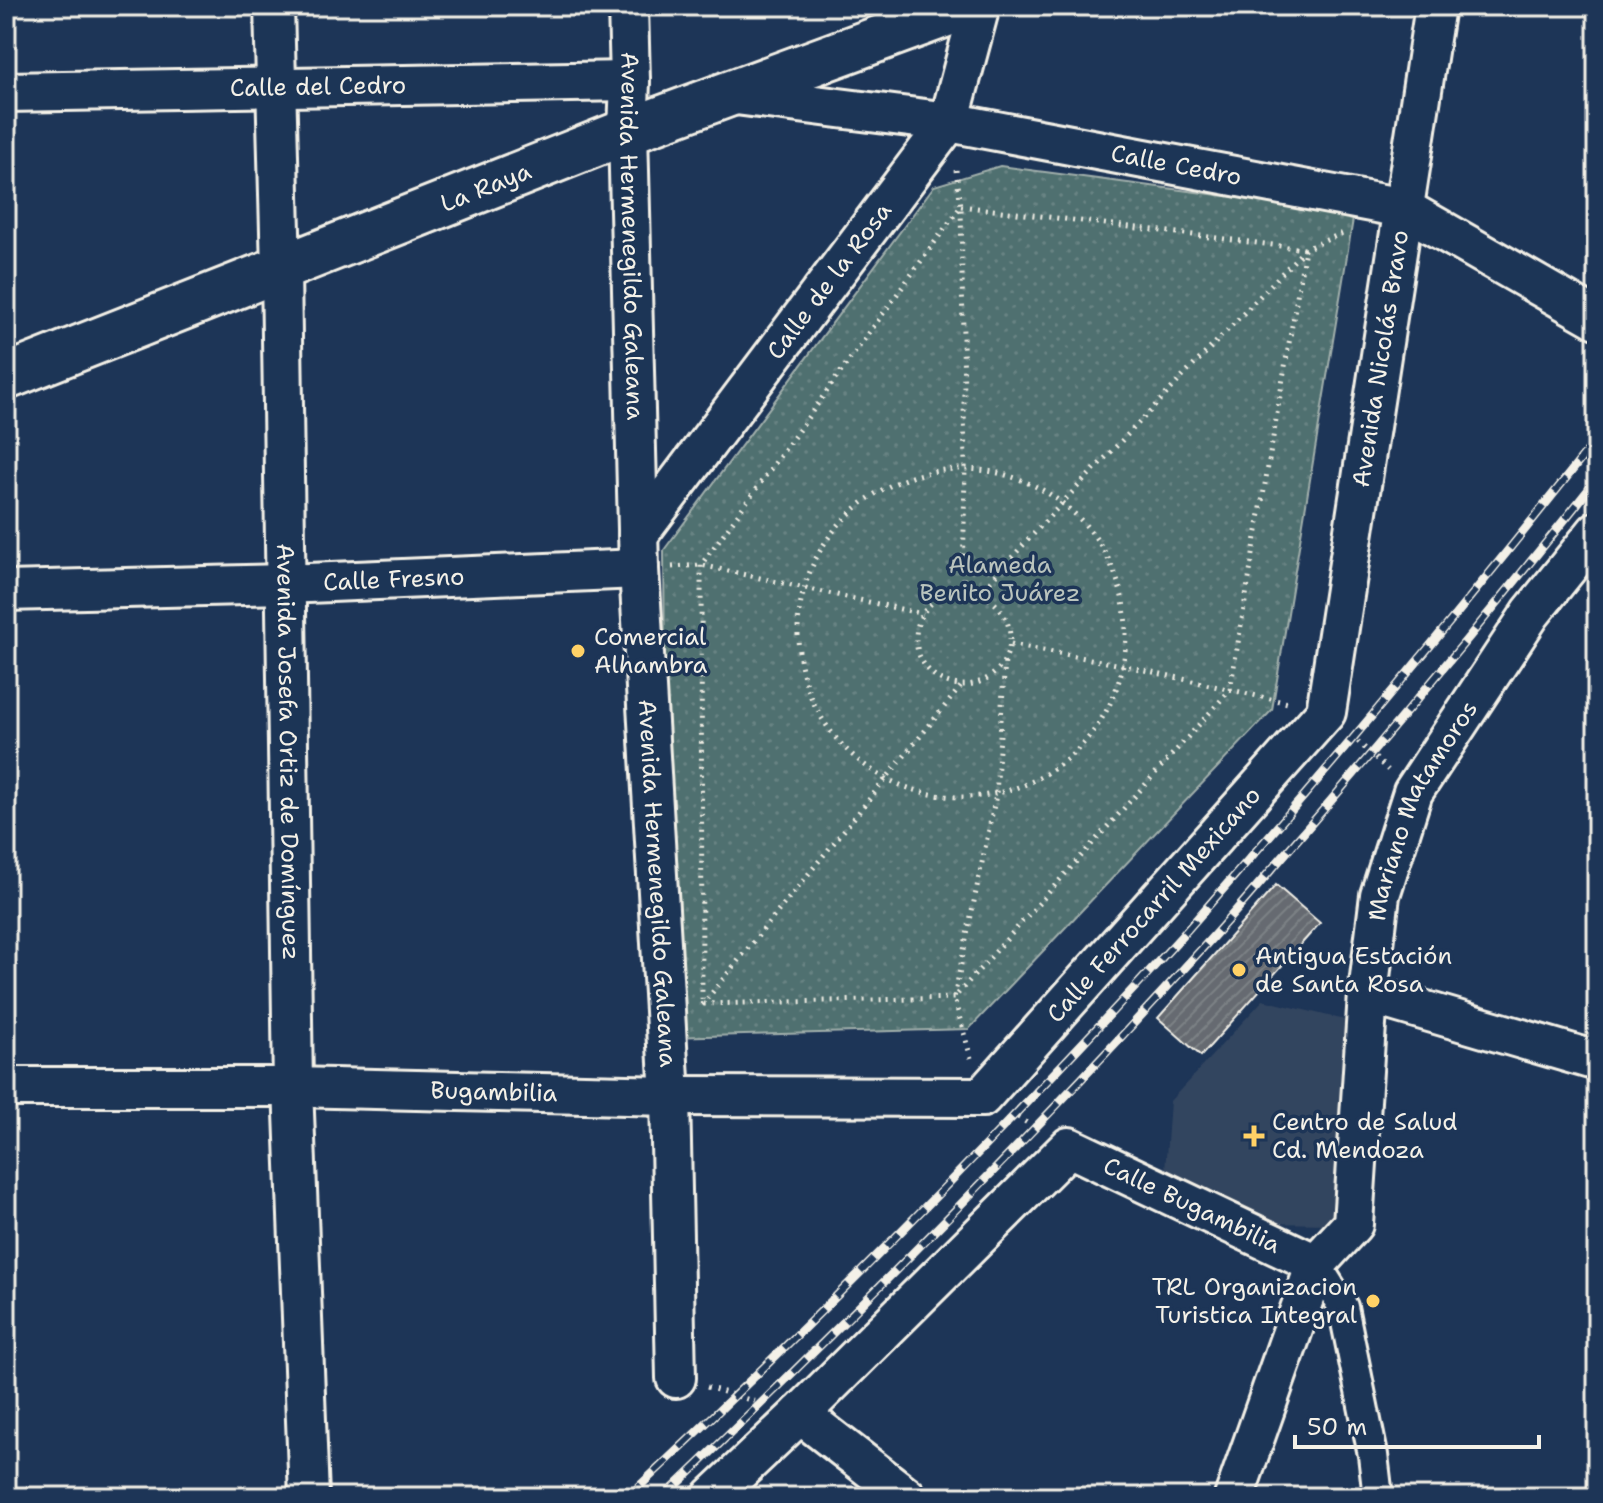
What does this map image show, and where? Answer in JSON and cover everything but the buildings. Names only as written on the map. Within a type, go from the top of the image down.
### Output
[{"type":"main road","name":"La Raya","points":[[6,377],[628,131],[968,6]]},
{"type":"street","name":"Avenida Josefa Ortiz de Domínguez","points":[[274,6],[293,1087],[309,1497]]},
{"type":"street","name":"Avenida Hermenegildo Galeana","points":[[628,6],[638,552],[670,1096],[676,1378]]},
{"type":"street","name":"Calle de la Rosa","points":[[638,552],[949,122],[980,6]]},
{"type":"street","name":"Avenida Nicolás Bravo","points":[[1326,712],[1435,6]]},
{"type":"street","name":"Calle del Cedro","points":[[6,92],[630,81]]},
{"type":"street","name":"Calle Cedro","points":[[728,94],[949,122],[1403,208],[1597,319]]},
{"type":"street","name":"Mariano Matamoros","points":[[1316,1264],[1353,1224],[1368,994],[1380,895],[1413,792],[1531,613],[1597,531]]},
{"type":"street","name":"Calle Fresno","points":[[6,591],[285,584],[638,552]]},
{"type":"street","name":"Calle Ferrocarril Mexicano","points":[[982,1097],[1326,712]]},
{"type":"street","points":[[1368,994],[1597,1061]]},
{"type":"street","name":"Bugambilia","points":[[6,1087],[293,1087],[670,1096],[982,1097]]},
{"type":"street","points":[[712,1497],[1069,1147]]},
{"type":"street","name":"Calle Bugambilia","points":[[1069,1147],[1316,1264]]},
{"type":"street","points":[[1234,1497],[1316,1264]]},
{"type":"street","points":[[1316,1264],[1343,1307],[1373,1455],[1378,1497]]},
{"type":"street","points":[[800,1414],[907,1497]]},
{"type":"path","points":[[949,122],[961,206],[965,468],[963,590]]},
{"type":"path","points":[[961,206],[1305,249]]},
{"type":"path","points":[[698,1017],[702,1004],[701,565],[961,206]]},
{"type":"path","points":[[979,593],[1305,249],[1347,231]]},
{"type":"path","points":[[702,1004],[954,998],[1230,690],[1305,249]]},
{"type":"path","points":[[965,468],[1017,477],[1063,502],[1099,541],[1120,588],[1126,641],[1115,692],[1088,738],[1048,773],[996,795],[940,797],[885,780],[841,746],[809,699],[796,644],[803,588],[828,537],[866,500],[913,476],[965,468]]},
{"type":"path","points":[[638,552],[923,614]]},
{"type":"path","points":[[1005,660],[995,673],[981,682],[962,685],[939,679],[927,670],[919,657],[917,628],[923,614],[933,601],[947,593],[963,590],[979,593],[993,601],[1004,613],[1010,628],[996,795],[954,998],[982,1097],[1069,1147]]},
{"type":"path","points":[[1011,644],[1122,665],[1326,712],[1413,792]]},
{"type":"path","points":[[702,1004],[962,685]]},
{"type":"path","points":[[676,1378],[800,1414]]},
{"type":"shaded area","name":"Centro de Salud Cd. Mendoza","points":[[1263,1000],[1345,1020],[1336,1224],[1268,1223],[1165,1171],[1170,1101]]},
{"type":"green space","name":"Alameda Benito Juárez","points":[[1000,166],[1354,213],[1272,710],[969,1029],[668,1037],[664,550],[934,186]]},
{"type":"railway","points":[[628,1497],[910,1223],[1181,937],[1395,688],[1597,439]]},
{"type":"railway","points":[[664,1497],[936,1229],[1069,1092],[1226,922],[1379,745],[1597,479]]},
{"type":"place","name":"Comercial Alhambra","points":[[578,651]]},
{"type":"place","name":"Antigua Estación de Santa Rosa","points":[[1239,970]]},
{"type":"place","name":"Centro de Salud Cd. Mendoza","points":[[1254,1136]]},
{"type":"place","name":"TRL Organizacion Turistica Integral","points":[[1373,1301]]}]
